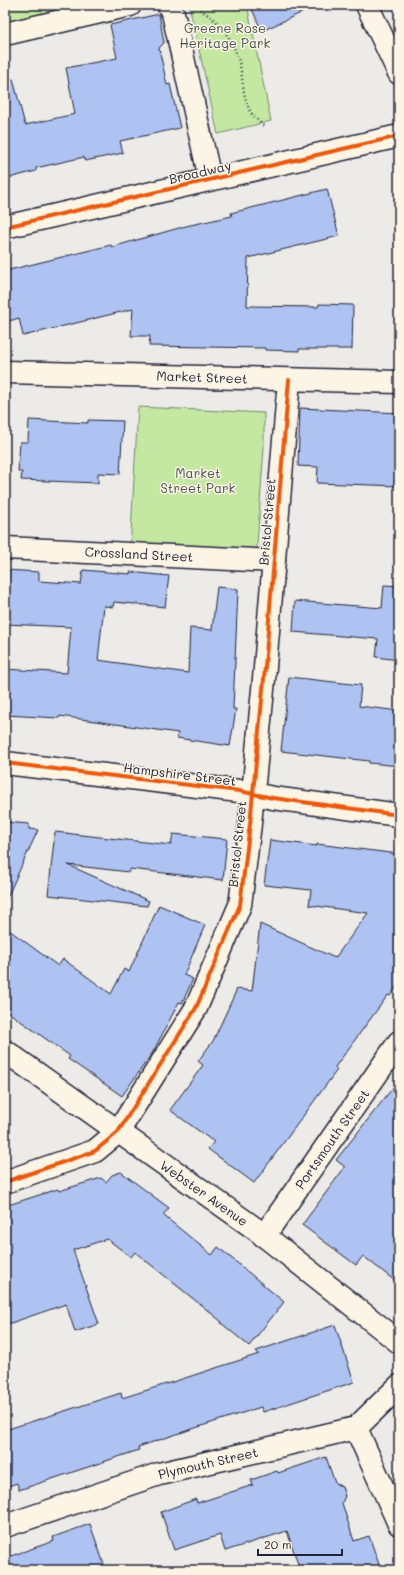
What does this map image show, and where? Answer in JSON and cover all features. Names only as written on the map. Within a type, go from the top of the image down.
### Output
[{"type":"street","points":[[5,34],[130,5]]},
{"type":"street","points":[[367,5],[399,73]]},
{"type":"street","points":[[169,6],[174,15],[210,180]]},
{"type":"street","name":"Broadway","points":[[5,227],[399,136]]},
{"type":"street","name":"Market Street","points":[[5,372],[399,382]]},
{"type":"street","name":"Bristol Street","points":[[5,1182],[95,1151],[118,1132],[196,1008],[240,905],[253,794],[289,380]]},
{"type":"street","name":"Crossland Street","points":[[5,548],[274,560]]},
{"type":"street","name":"Hampshire Street","points":[[5,763],[253,794],[399,815]]},
{"type":"street","name":"Portsmouth Street","points":[[264,1236],[399,1042]]},
{"type":"street","name":"Webster Avenue","points":[[5,1051],[264,1236],[399,1342]]},
{"type":"street","points":[[399,1386],[356,1428],[399,1524]]},
{"type":"street","name":"Plymouth Street","points":[[5,1526],[159,1474],[356,1428]]},
{"type":"path","points":[[169,6],[187,5],[197,9],[213,19],[225,32],[237,56],[244,94],[249,108],[265,128]]},
{"type":"green space","points":[[5,5],[87,5],[5,22]]},
{"type":"green space","name":"Greene Rose Heritage Park","points":[[189,5],[247,5],[271,121],[218,134]]},
{"type":"green space","name":"Market Street Park","points":[[138,407],[264,413],[264,447],[256,558],[130,551]]},
{"type":"building","points":[[250,5],[318,5],[262,31]]},
{"type":"building","points":[[159,14],[164,43],[159,48],[167,85],[170,84],[180,128],[120,141],[123,153],[85,161],[84,157],[36,168],[36,171],[5,179],[5,80],[13,79],[25,125],[75,114],[66,68],[117,58],[110,25]]},
{"type":"building","points":[[327,189],[339,236],[248,258],[247,306],[318,307],[319,304],[353,305],[352,349],[299,349],[299,351],[265,350],[265,348],[149,346],[150,336],[131,336],[133,309],[23,336],[19,318],[9,321],[5,303],[5,271],[111,245],[112,247],[186,226],[232,216],[231,213]]},
{"type":"building","points":[[300,408],[399,413],[399,486],[317,483],[318,467],[298,466]]},
{"type":"building","points":[[29,420],[88,423],[88,420],[123,421],[120,474],[98,473],[98,483],[21,480],[22,472],[18,472],[20,442],[28,442]]},
{"type":"building","points":[[5,570],[39,572],[39,581],[81,584],[83,570],[130,574],[130,572],[169,576],[165,607],[114,602],[113,607],[104,606],[98,660],[188,673],[190,628],[212,630],[217,587],[238,589],[233,709],[236,709],[230,746],[177,738],[178,733],[60,716],[59,718],[5,715],[5,669],[67,673],[71,627],[5,624]]},
{"type":"building","points":[[384,585],[399,586],[399,660],[376,657],[378,639],[293,632],[295,601],[382,608]]},
{"type":"building","points":[[289,677],[361,685],[359,706],[399,711],[399,766],[281,751]]},
{"type":"building","points":[[5,822],[29,824],[29,829],[38,830],[5,902]]},
{"type":"building","points":[[55,832],[171,845],[173,834],[227,839],[223,880],[130,869],[129,872],[68,865],[149,901],[147,906],[48,895]]},
{"type":"building","points":[[270,840],[399,854],[399,984],[390,996],[388,995],[335,1067],[337,1070],[254,1183],[208,1149],[214,1142],[170,1110],[203,1065],[198,1061],[213,1041],[237,989],[252,991],[260,924],[335,958],[368,913],[309,905],[311,890],[264,885]]},
{"type":"building","points":[[159,905],[205,925],[184,975],[193,979],[182,1003],[179,1002],[153,1052],[122,1096],[68,1059],[70,1056],[5,1010],[5,927],[58,966],[63,959],[111,994],[124,969],[129,972]]},
{"type":"building","points":[[399,1080],[399,1284],[363,1256],[356,1265],[302,1225],[345,1167],[336,1160]]},
{"type":"building","points":[[121,1172],[169,1208],[163,1215],[212,1255],[218,1247],[284,1302],[249,1346],[221,1323],[222,1322],[135,1252],[131,1257],[107,1239],[73,1250],[99,1324],[75,1332],[66,1304],[5,1325],[5,1206],[58,1189],[59,1191],[101,1178],[106,1182],[112,1175]]},
{"type":"building","points":[[335,1325],[354,1382],[263,1412],[261,1407],[189,1430],[138,1447],[139,1450],[19,1490],[17,1483],[5,1487],[5,1430],[121,1393],[122,1398],[179,1380],[259,1354],[256,1351]]},
{"type":"building","points":[[326,1457],[335,1483],[342,1487],[345,1496],[342,1503],[354,1541],[369,1536],[381,1570],[300,1570],[287,1531],[225,1551],[220,1535],[174,1550],[161,1512],[196,1499],[197,1503],[253,1485],[251,1480],[277,1471],[278,1473]]},
{"type":"building","points":[[90,1524],[106,1570],[5,1570],[5,1558],[54,1541],[53,1537]]},
{"type":"cycle path","points":[[5,227],[399,136]]},
{"type":"cycle path","points":[[5,1182],[95,1151],[118,1132],[196,1008],[240,905],[250,824],[264,679],[289,380]]},
{"type":"cycle path","points":[[5,763],[239,791],[273,798],[399,815]]}]
